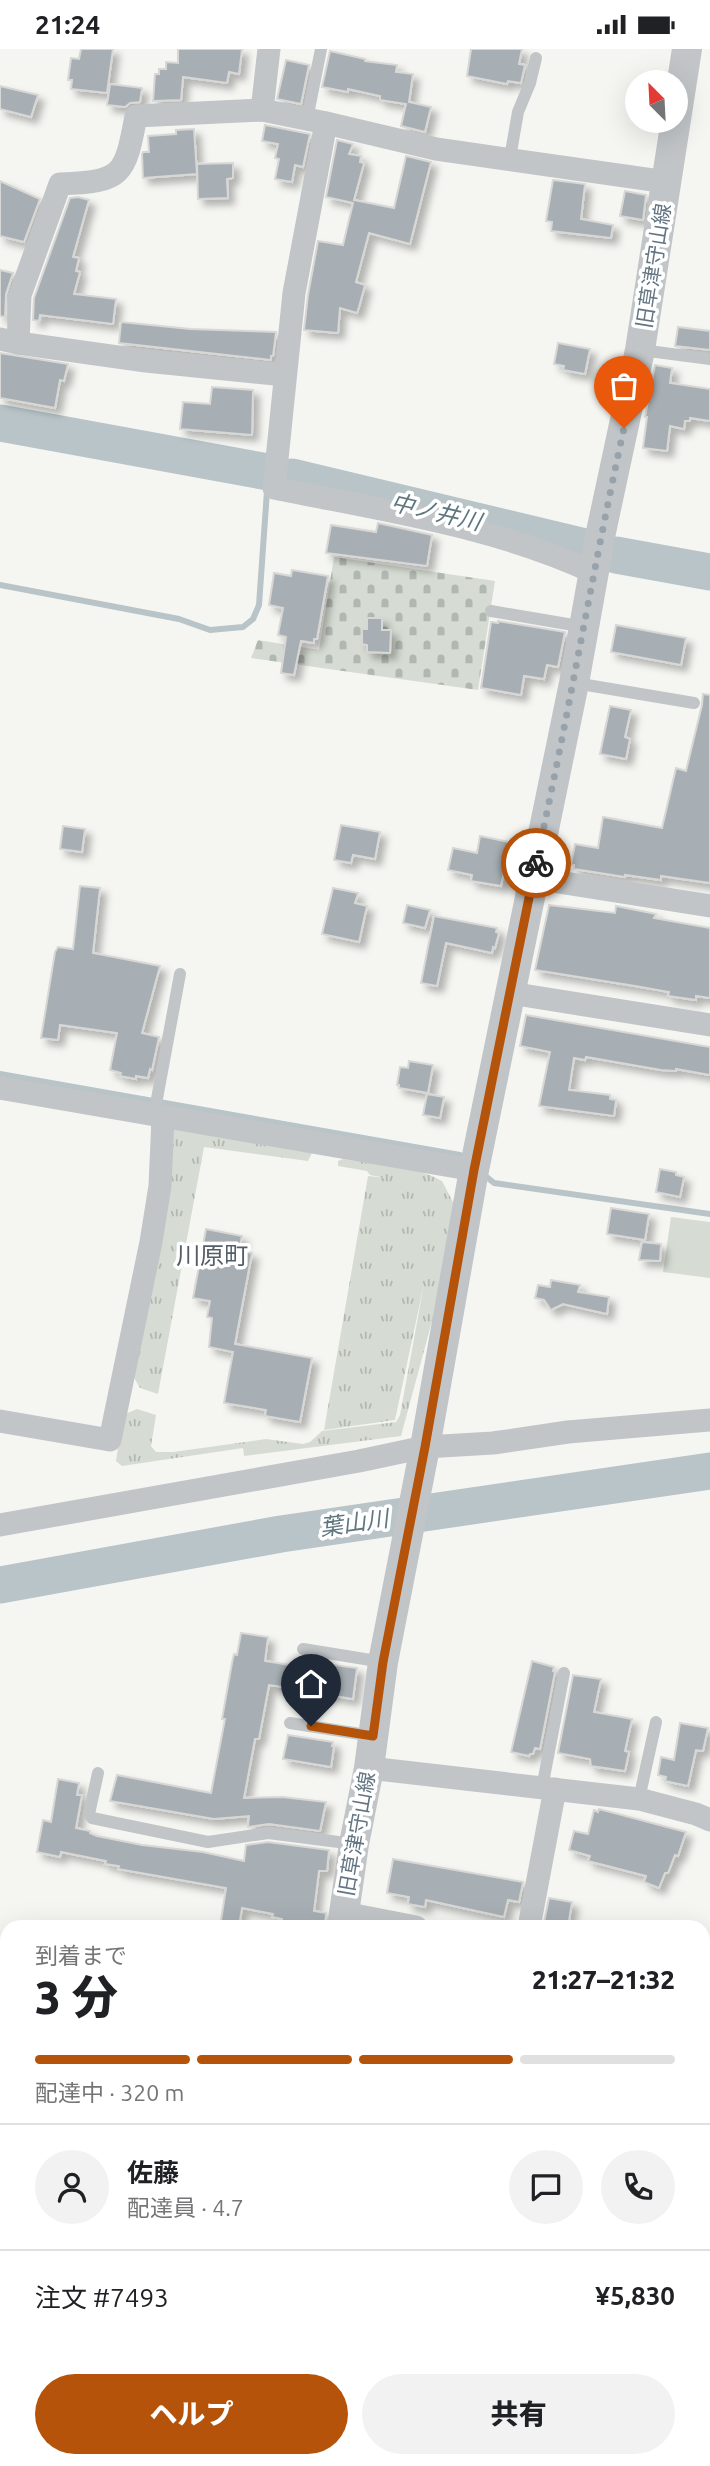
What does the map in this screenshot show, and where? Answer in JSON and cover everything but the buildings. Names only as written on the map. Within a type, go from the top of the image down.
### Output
[{"type":"street","points":[[261,110],[269,49]]},
{"type":"street","name":"旧草津守山線","points":[[343,1920],[369,1768],[383,1662],[405,1555],[474,1170],[575,683],[601,532],[640,350],[687,49]]},
{"type":"street","points":[[285,375],[146,361],[9,341],[20,295],[60,184],[96,183],[118,174],[129,155],[136,116],[261,110],[436,149],[667,182]]},
{"type":"street","points":[[316,121],[294,293],[274,488],[514,541],[554,554],[595,573]]},
{"type":"street","points":[[533,878],[710,906]]},
{"type":"street","points":[[510,993],[710,1025]]},
{"type":"street","points":[[0,1088],[474,1170]]},
{"type":"street","points":[[0,1420],[110,1440],[160,1186],[158,1116]]},
{"type":"street","points":[[0,1525],[424,1451],[595,1429],[710,1420]]},
{"type":"street","points":[[369,1768],[639,1799],[710,1820]]},
{"type":"street","points":[[530,1920],[548,1788]]},
{"type":"lane","points":[[316,121],[321,49]]},
{"type":"lane","points":[[510,158],[518,112],[530,83],[536,58]]},
{"type":"lane","points":[[640,350],[710,359]]},
{"type":"lane","points":[[491,611],[585,627]]},
{"type":"lane","points":[[575,683],[694,703]]},
{"type":"lane","points":[[158,1116],[180,974]]},
{"type":"lane","points":[[303,1649],[383,1662]]},
{"type":"lane","points":[[548,1788],[564,1673]]},
{"type":"lane","points":[[639,1799],[656,1722]]},
{"type":"lane","points":[[290,1723],[373,1736]]},
{"type":"lane","points":[[98,1773],[89,1814],[92,1818],[208,1842],[268,1833],[354,1844]]},
{"type":"green space","points":[[334,557],[495,581],[478,690],[251,658],[258,640],[319,650]]},
{"type":"green space","points":[[172,1129],[312,1153],[308,1161],[204,1147],[158,1394],[140,1388],[133,1376]]},
{"type":"green space","points":[[343,1159],[418,1171],[432,1176],[442,1181],[454,1204],[438,1299],[401,1436],[244,1456],[243,1448],[122,1466],[116,1461],[123,1415],[137,1409],[156,1415],[151,1446],[156,1452],[266,1439],[303,1444],[310,1442],[322,1431],[396,1422],[400,1415],[424,1284],[395,1420],[324,1430],[368,1176],[386,1178],[370,1175],[367,1171],[338,1166],[338,1161]]},
{"type":"green space","points":[[671,1217],[710,1222],[710,1278],[663,1272]]},
{"type":"waterway","name":"中ノ井川","points":[[0,423],[268,472]]},
{"type":"waterway","name":"中ノ井川","points":[[292,477],[581,546]]},
{"type":"waterway","points":[[0,585],[179,619],[210,630],[243,627],[253,619],[259,605],[267,491]]},
{"type":"waterway","name":"中ノ井川","points":[[616,555],[710,572]]},
{"type":"waterway","points":[[0,1074],[460,1155],[467,1160]]},
{"type":"waterway","points":[[483,1174],[494,1183],[710,1214]]},
{"type":"waterway","name":"葉山川","points":[[0,1585],[281,1534],[710,1471]]},
{"type":"way so far","points":[[536,863],[575,683],[601,532],[624,428]]},
{"type":"district","name":"川原町","points":[[212,1256]]},
{"type":"route","points":[[311,1726],[373,1736],[383,1662],[425,1447],[474,1170],[536,863]]}]
